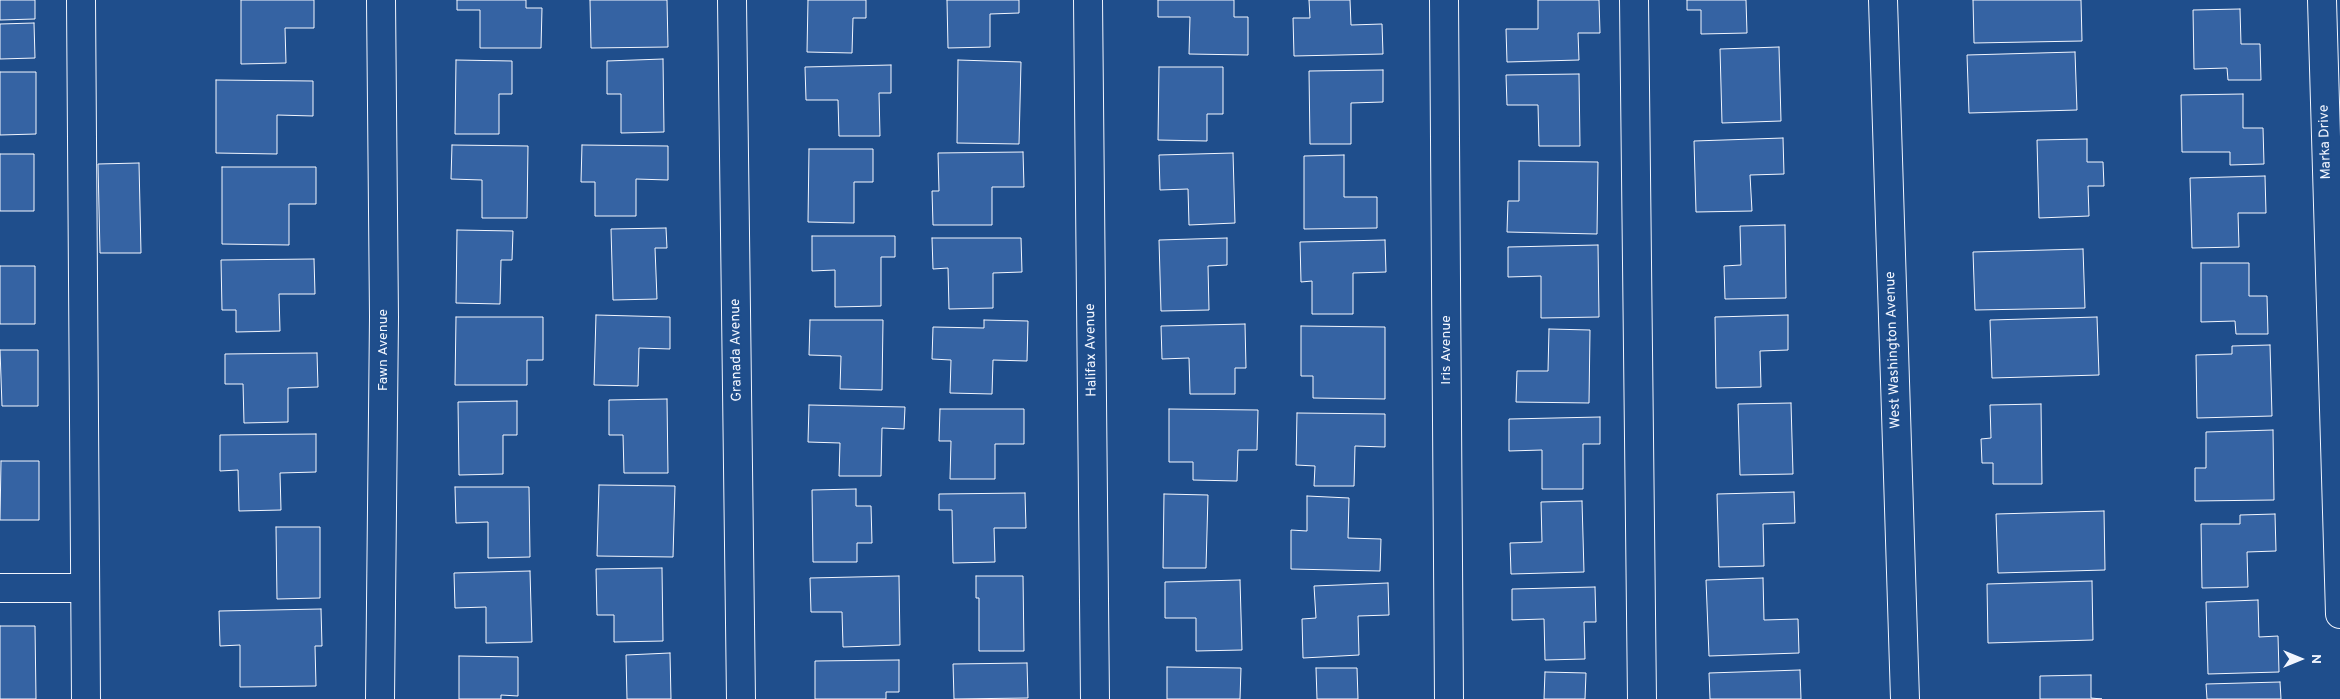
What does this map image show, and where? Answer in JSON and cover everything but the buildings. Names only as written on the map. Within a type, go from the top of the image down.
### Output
[{"type":"street","points":[[81,0],[86,699]]},
{"type":"street","name":"Fawn Avenue","points":[[380,699],[384,327],[381,0]]},
{"type":"street","name":"Granada Avenue","points":[[732,0],[741,699]]},
{"type":"street","name":"Halifax Avenue","points":[[1088,0],[1095,699]]},
{"type":"street","name":"Iris Avenue","points":[[1444,0],[1449,699]]},
{"type":"street","points":[[1634,0],[1642,699]]},
{"type":"street","name":"West Washington Avenue","points":[[1883,0],[1905,699]]},
{"type":"street","name":"Marka Drive","points":[[2322,0],[2340,614]]},
{"type":"street","points":[[0,588],[85,588]]}]
